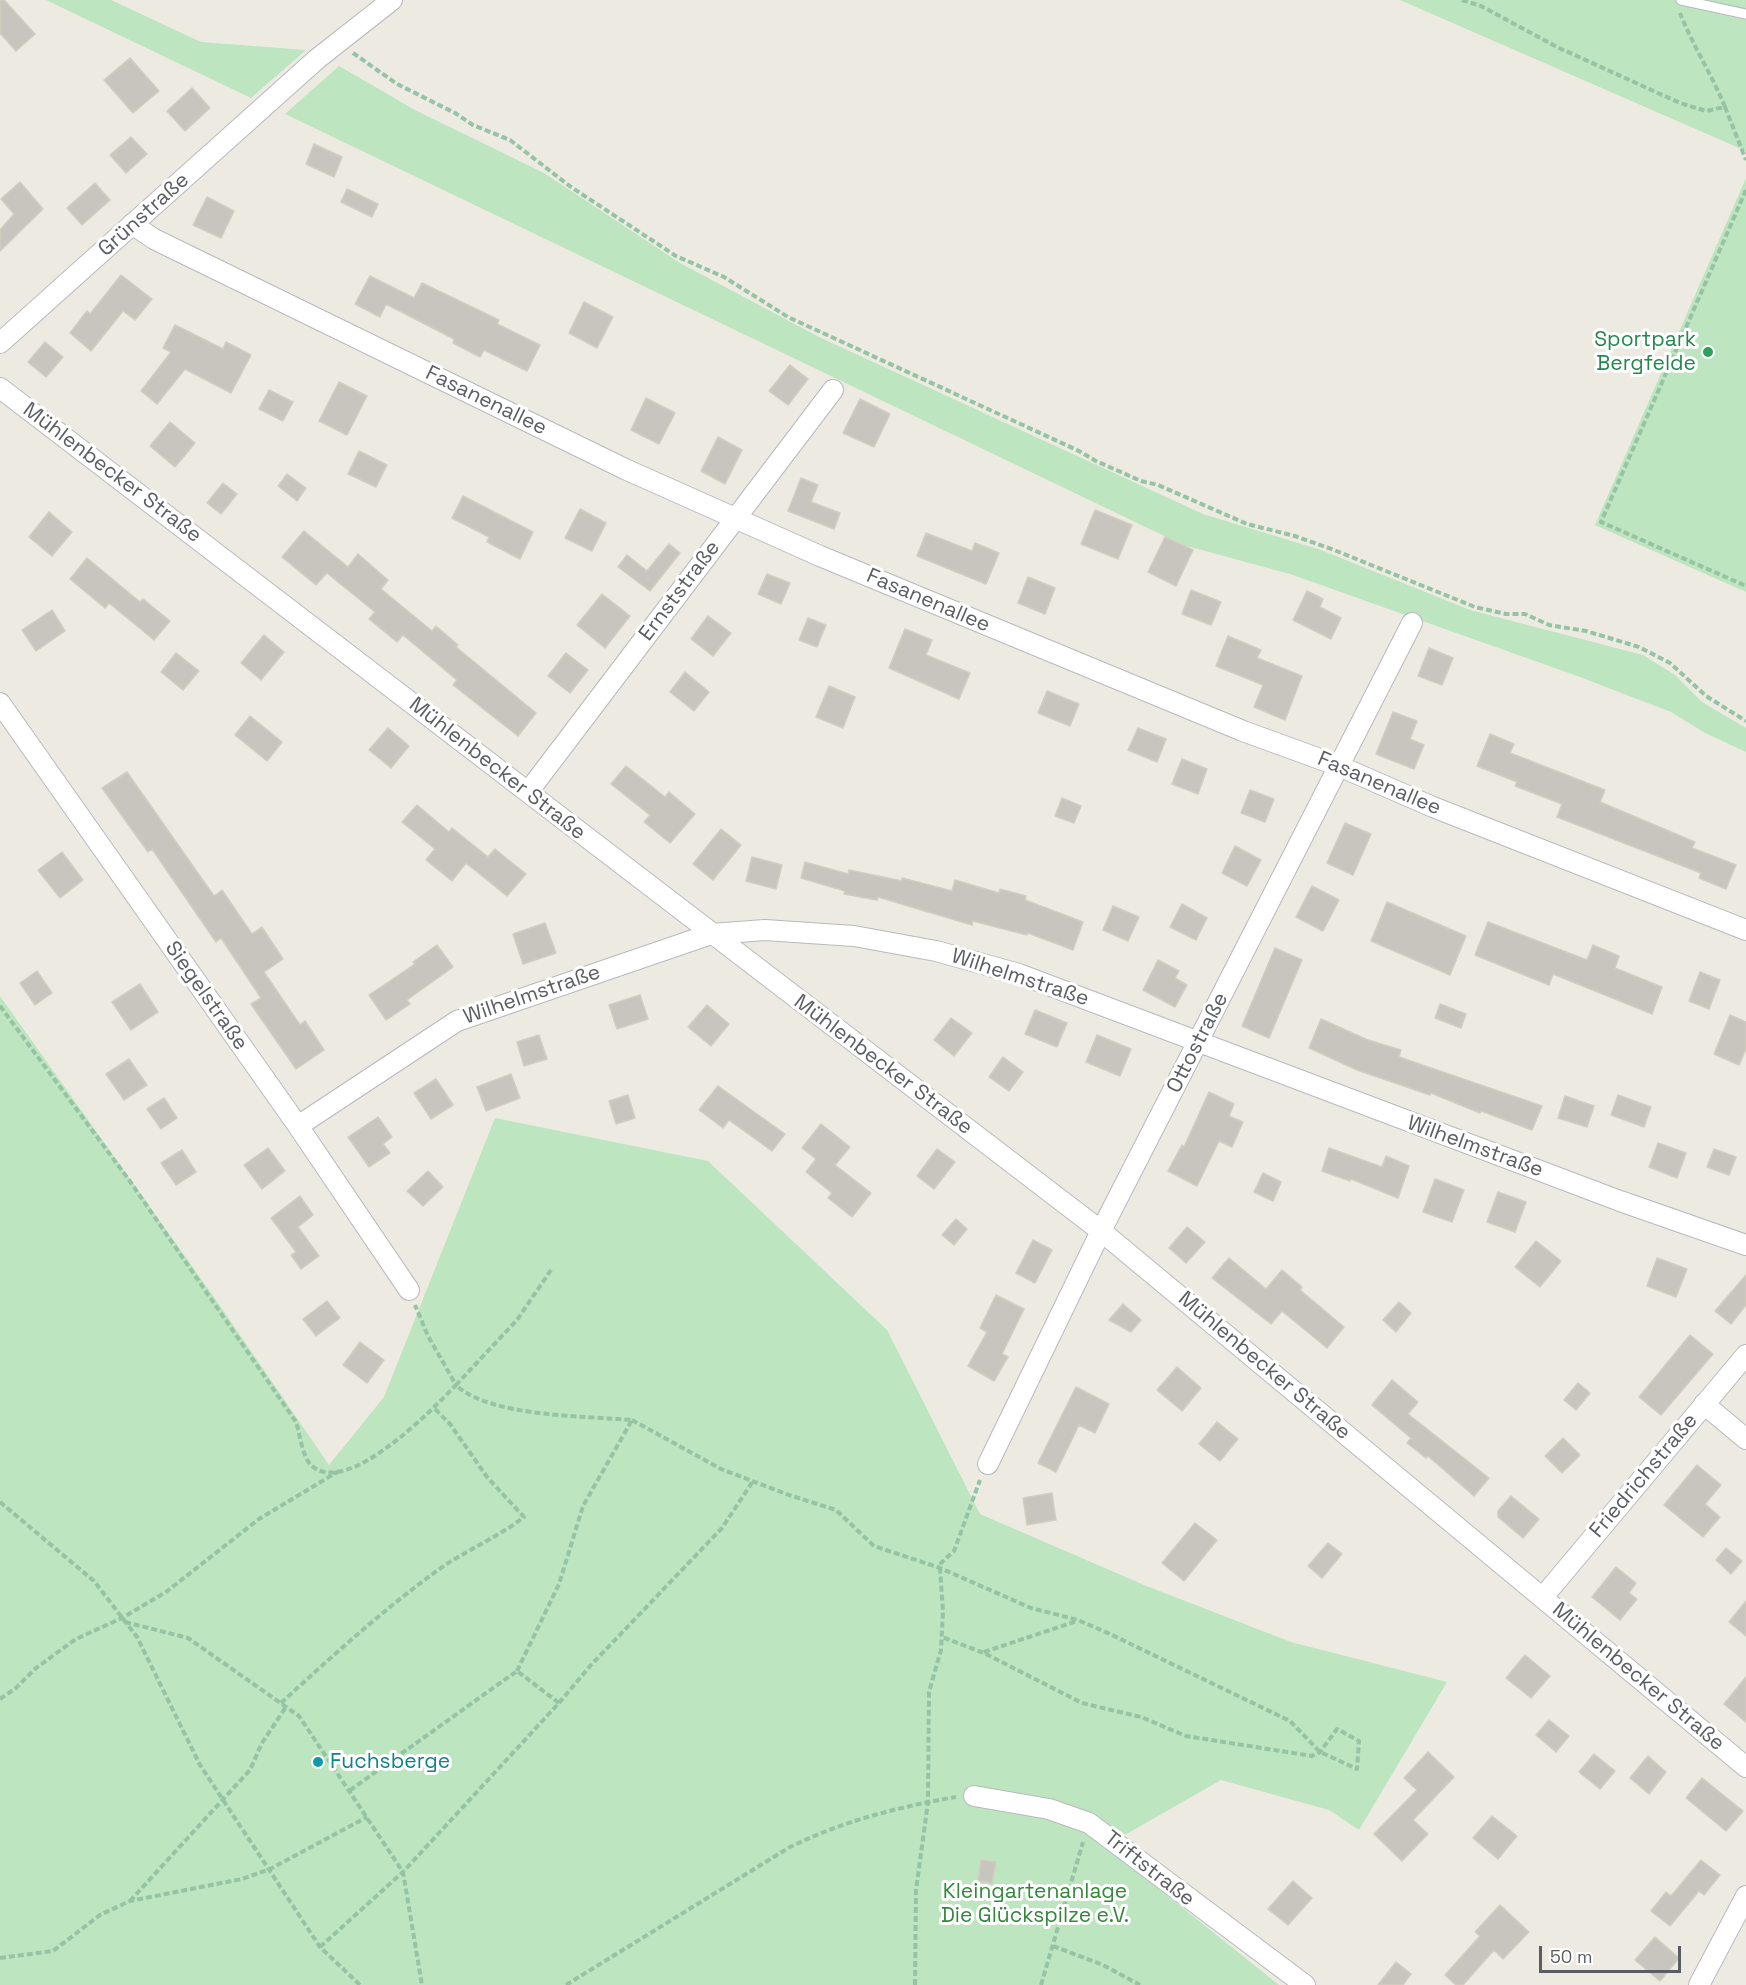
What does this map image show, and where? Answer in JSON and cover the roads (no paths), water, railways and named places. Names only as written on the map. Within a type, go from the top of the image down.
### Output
[{"type":"street","name":"Grünstraße","points":[[0,343],[286,86],[336,43],[392,0]]},
{"type":"street","name":"Fasanenallee","points":[[132,224],[154,239],[494,405],[820,556],[1243,731],[1339,766],[1433,807],[1746,930]]},
{"type":"street","name":"Mühlenbecker Straße","points":[[0,388],[1101,1231],[1746,1767]]},
{"type":"street","name":"Ernststraße","points":[[528,792],[833,390]]},
{"type":"street","name":"Ottostraße","points":[[986,1469],[1101,1231],[1412,623]]},
{"type":"street","name":"Siegelstraße","points":[[0,703],[298,1126],[409,1290]]},
{"type":"street","name":"Wilhelmstraße","points":[[298,1126],[457,1021],[711,934],[765,930],[829,933],[936,951],[1019,974],[1198,1044],[1609,1197],[1746,1245]]},
{"type":"street","name":"Friedrichstraße","points":[[1543,1597],[1746,1355]]},
{"type":"street","points":[[1704,1404],[1746,1439]]},
{"type":"street","name":"Triftstraße","points":[[974,1796],[1049,1809],[1089,1824],[1305,1985]]},
{"type":"street","points":[[1699,1985],[1746,1896]]},
{"type":"lane","points":[[1679,3],[1746,14]]},
{"type":"place","name":"Sportpark Bergfelde","points":[[1708,352]]},
{"type":"place","name":"Fuchsberge","points":[[318,1762]]},
{"type":"park label","name":"Kleingartenanlage Die Glückspilze e.V.","points":[[1035,1904]]}]
